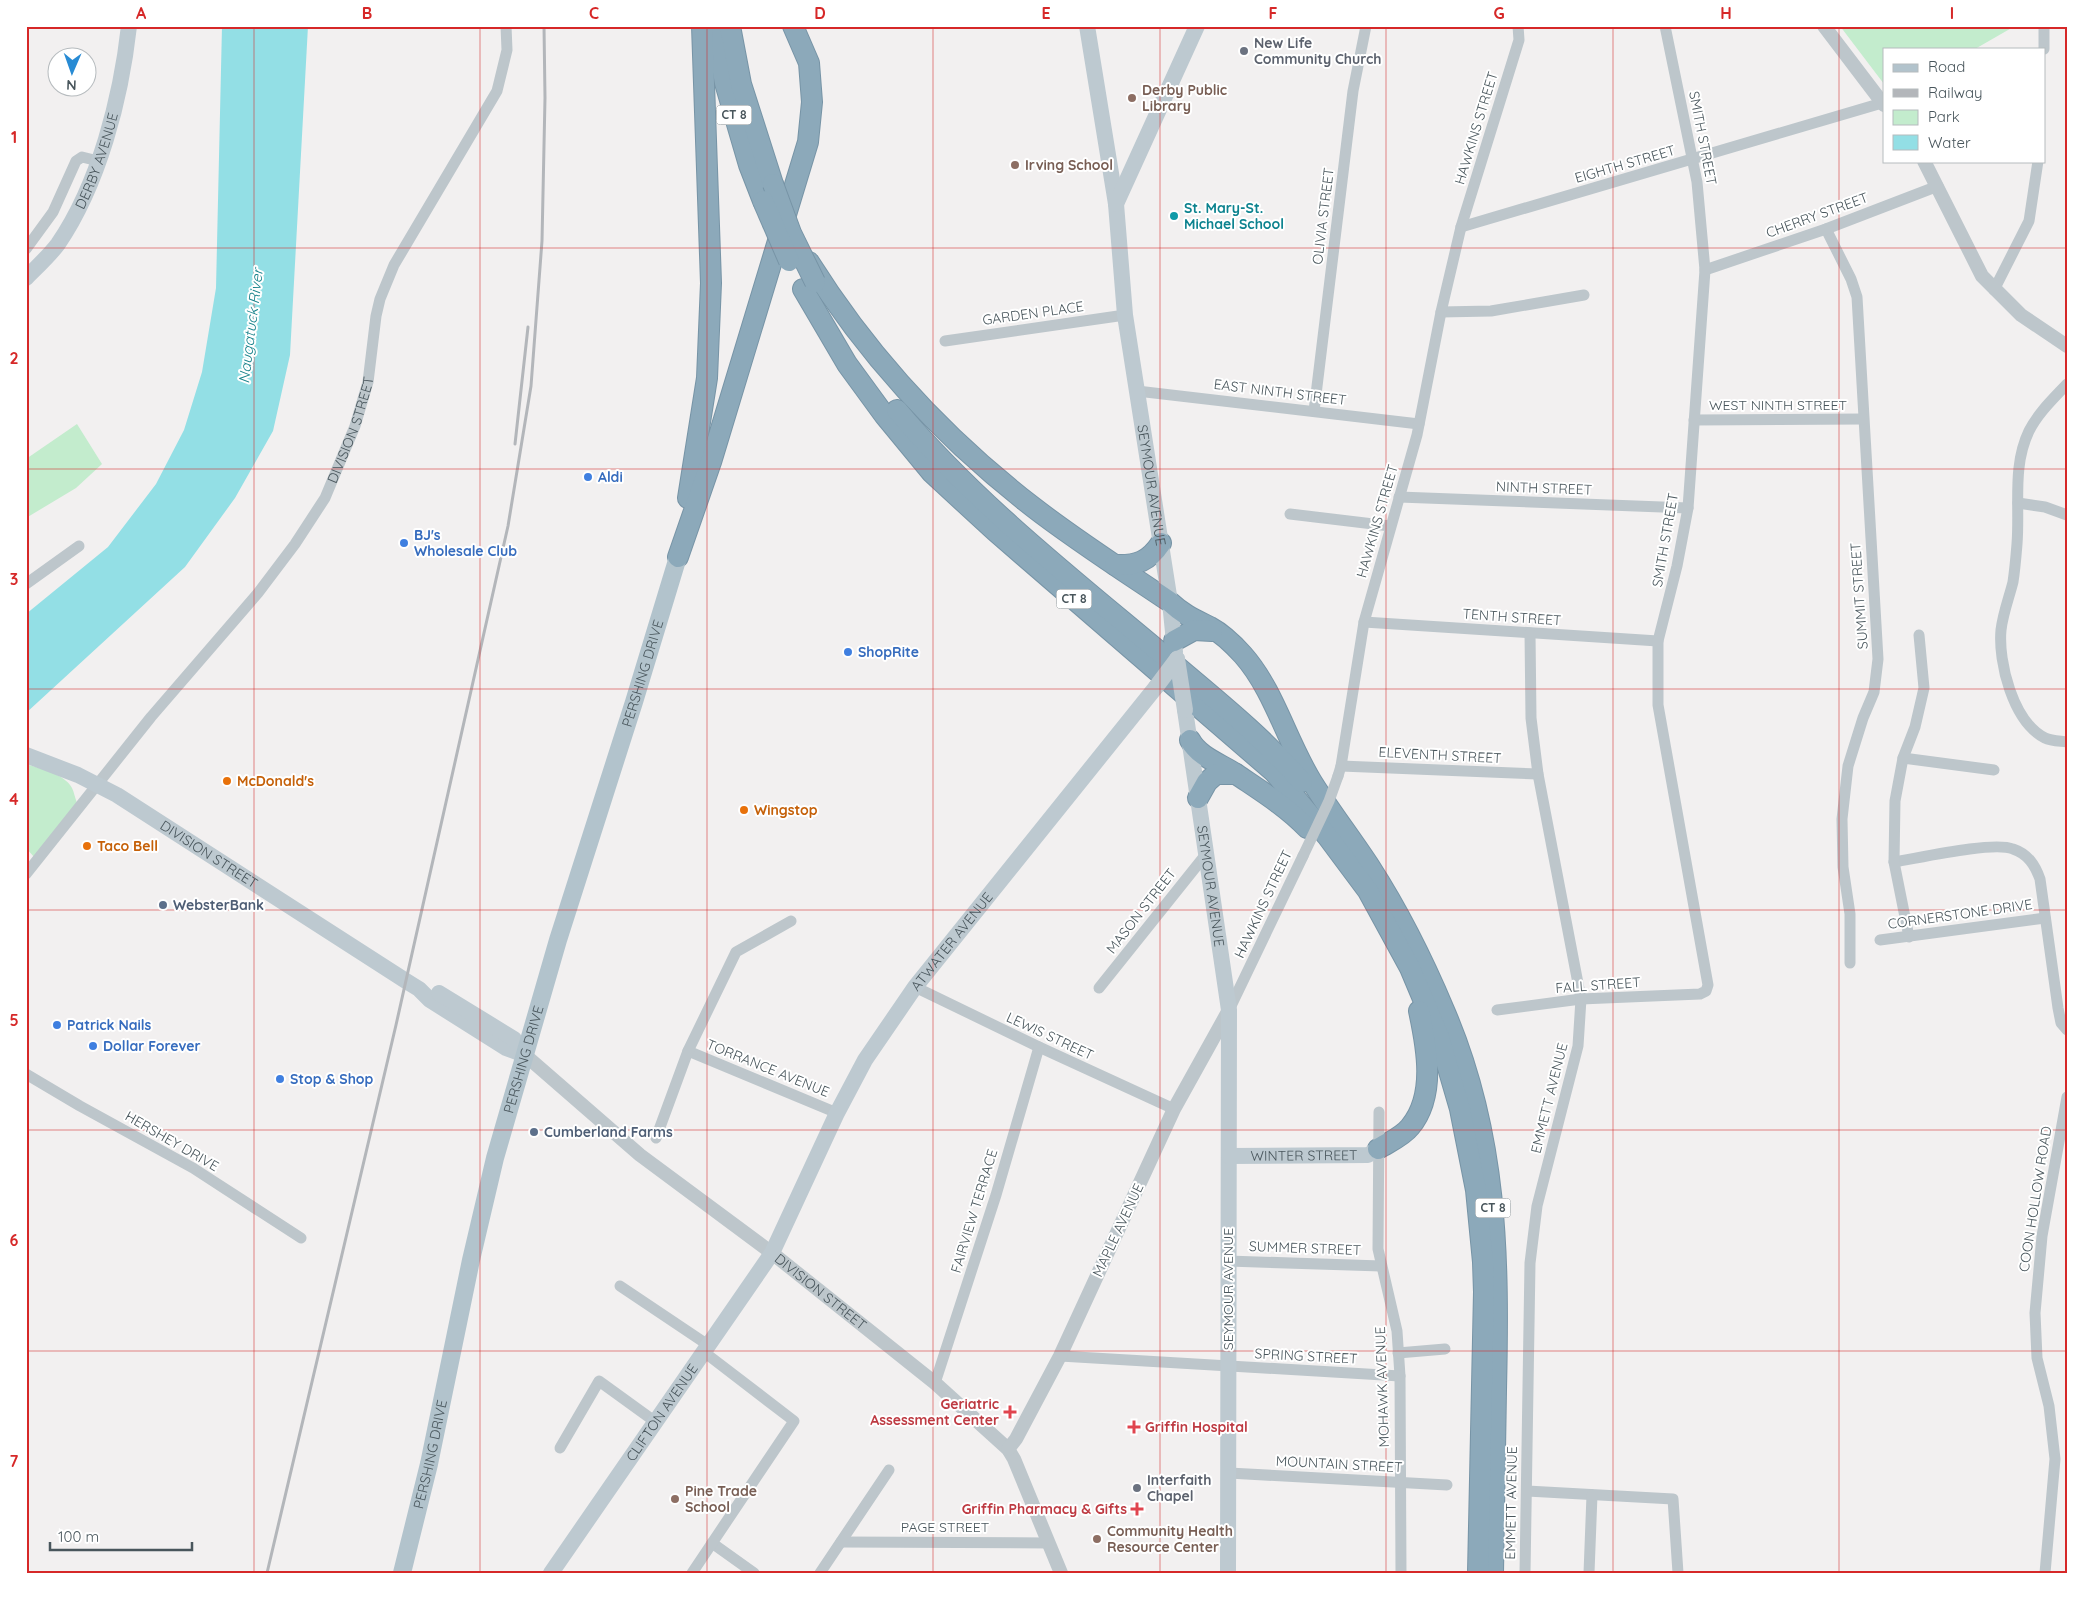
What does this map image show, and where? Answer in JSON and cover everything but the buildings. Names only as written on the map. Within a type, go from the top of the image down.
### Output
[{"type":"highway","points":[[678,557],[707,378],[711,283],[702,26]]},
{"type":"highway","name":"CT 8","points":[[715,26],[725,83],[749,165],[768,192],[791,232],[847,364],[885,416],[932,473],[994,531],[1274,772],[1327,836],[1368,891],[1410,968],[1439,1037],[1460,1109],[1476,1190],[1484,1292],[1478,1573]]},
{"type":"highway","name":"CT 8","points":[[730,26],[740,84],[768,192],[774,230],[812,282],[858,360],[897,411],[945,464],[1002,520],[1279,755],[1319,801],[1370,867],[1411,937],[1456,1040],[1475,1104],[1489,1172],[1497,1261],[1493,1573]]},
{"type":"highway","points":[[678,557],[711,462],[808,142],[812,102],[809,63],[793,26]]},
{"type":"highway","points":[[812,282],[850,324],[902,387],[969,454],[1033,507],[1170,602],[1185,616],[1218,633],[1235,647],[1255,671],[1312,782],[1370,867]]},
{"type":"highway","points":[[1116,565],[1129,566],[1140,564],[1153,554],[1160,543]]},
{"type":"highway","points":[[1175,651],[1194,630],[1218,633]]},
{"type":"highway","points":[[1190,740],[1198,752],[1236,774],[1304,825],[1368,891]]},
{"type":"highway","points":[[1198,798],[1207,782],[1216,774],[1236,774]]},
{"type":"highway","points":[[1378,1149],[1410,1127],[1422,1107],[1425,1092],[1427,1072],[1424,1038],[1410,968]]},
{"type":"main road","name":"DERBY AVENUE","points":[[26,278],[59,243],[84,195],[98,161],[118,99],[129,26]]},
{"type":"main road","name":"SEYMOUR AVENUE","points":[[1087,26],[1116,204],[1125,316],[1170,602],[1175,651],[1190,740],[1229,1010],[1228,1573]]},
{"type":"main road","points":[[1116,204],[1197,26]]},
{"type":"main road","name":"PERSHING DRIVE","points":[[402,1573],[429,1464],[470,1260],[495,1158],[566,915],[678,557]]},
{"type":"main road","name":"ATWATER AVENUE","points":[[772,1253],[837,1113],[864,1060],[915,987],[1156,687],[1175,651]]},
{"type":"main road","name":"DIVISION STREET","points":[[26,755],[98,785],[419,989],[438,992],[507,1034],[519,1044],[525,1055]]},
{"type":"main road","name":"WINTER STREET","points":[[1229,1156],[1368,1155],[1378,1149]]},
{"type":"main road","name":"CLIFTON AVENUE","points":[[551,1573],[657,1423],[772,1253]]},
{"type":"street","name":"DIVISION STREET","points":[[98,785],[151,717],[258,593],[296,544],[325,498],[355,426],[368,382],[376,316],[380,299],[394,265],[496,91],[507,50],[506,26]]},
{"type":"street","name":"OLIVIA STREET","points":[[1314,411],[1353,91],[1366,26]]},
{"type":"street","name":"HAWKINS STREET","points":[[1229,1010],[1329,801],[1340,771],[1364,622],[1419,424],[1441,312],[1461,227],[1519,40],[1518,26]]},
{"type":"street","name":"SMITH STREET","points":[[1666,26],[1701,208],[1705,270],[1688,508],[1677,566],[1658,641],[1658,705],[1661,734],[1707,977],[1706,990],[1700,994]]},
{"type":"street","points":[[1824,26],[1883,104]]},
{"type":"street","points":[[2044,26],[2044,48]]},
{"type":"street","name":"EIGHTH STREET","points":[[1461,227],[1883,104]]},
{"type":"street","points":[[26,249],[53,212],[76,161],[82,158],[98,161]]},
{"type":"street","points":[[1925,162],[1938,186],[1977,269],[1994,290],[2022,315],[2067,346]]},
{"type":"street","points":[[1994,290],[2029,221],[2038,162]]},
{"type":"street","name":"CHERRY STREET","points":[[1705,270],[1826,229],[1938,186]]},
{"type":"street","name":"SUMMIT STREET","points":[[1826,229],[1852,279],[1856,292],[1878,671],[1874,692],[1863,718],[1848,766],[1842,819],[1844,867],[1850,914],[1850,963]]},
{"type":"street","points":[[1441,312],[1492,311],[1584,295]]},
{"type":"street","name":"GARDEN PLACE","points":[[944,341],[1125,316]]},
{"type":"street","points":[[2067,384],[2044,409],[2029,432],[2020,462],[2015,567],[2001,637],[2008,685],[2018,710],[2026,722],[2046,738],[2067,742]]},
{"type":"street","name":"EAST NINTH STREET","points":[[1137,391],[1419,424]]},
{"type":"street","name":"WEST NINTH STREET","points":[[1694,420],[1863,420]]},
{"type":"street","name":"NINTH STREET","points":[[1399,497],[1688,508]]},
{"type":"street","points":[[2018,503],[2045,507],[2067,515]]},
{"type":"street","points":[[1290,514],[1390,526]]},
{"type":"street","points":[[26,584],[79,546]]},
{"type":"street","name":"TENTH STREET","points":[[1364,622],[1658,641]]},
{"type":"street","name":"EMMETT AVENUE","points":[[1525,1573],[1530,1263],[1536,1206],[1578,1046],[1581,999],[1538,774],[1531,718],[1530,633]]},
{"type":"street","points":[[1910,936],[1894,862],[1895,801],[1902,758],[1915,727],[1924,688],[1919,635]]},
{"type":"street","points":[[1902,758],[1994,770]]},
{"type":"street","name":"ELEVENTH STREET","points":[[1340,771],[1538,774]]},
{"type":"street","points":[[26,874],[98,785]]},
{"type":"street","points":[[1894,862],[1992,846],[2013,849],[2026,856],[2036,868],[2040,879],[2058,1008],[2062,1023],[2067,1030]]},
{"type":"street","name":"MASON STREET","points":[[1099,988],[1206,853]]},
{"type":"street","name":"CORNERSTONE DRIVE","points":[[1880,940],[2045,918]]},
{"type":"street","points":[[656,1138],[688,1052],[736,952],[791,921]]},
{"type":"street","name":"LEWIS STREET","points":[[915,987],[1174,1109]]},
{"type":"street","name":"FALL STREET","points":[[1497,1010],[1581,999],[1700,994]]},
{"type":"street","name":"MAPLE AVENUE","points":[[1008,1449],[1016,1438],[1060,1356],[1174,1109],[1229,1010]]},
{"type":"street","name":"FAIRVIEW TERRACE","points":[[935,1383],[996,1195],[1039,1047]]},
{"type":"street","name":"TORRANCE AVENUE","points":[[688,1052],[837,1113]]},
{"type":"street","name":"DIVISION STREET","points":[[525,1055],[640,1154],[772,1253],[935,1383],[1008,1449],[1014,1459],[1061,1573]]},
{"type":"street","name":"HERSHEY DRIVE","points":[[26,1074],[80,1106],[194,1168],[301,1238]]},
{"type":"street","name":"COON HOLLOW ROAD","points":[[2045,1573],[2056,1459],[2049,1406],[2037,1358],[2035,1313],[2042,1236],[2067,1098]]},
{"type":"street","name":"MOHAWK AVENUE","points":[[1379,1112],[1378,1249],[1397,1331],[1400,1376],[1399,1482],[1401,1573]]},
{"type":"street","name":"SUMMER STREET","points":[[1228,1261],[1381,1266]]},
{"type":"street","points":[[620,1286],[706,1349],[794,1421],[692,1573]]},
{"type":"street","points":[[1398,1353],[1445,1349]]},
{"type":"street","name":"SPRING STREET","points":[[1060,1356],[1400,1376]]},
{"type":"street","points":[[560,1448],[599,1382],[657,1423]]},
{"type":"street","points":[[820,1573],[889,1470]]},
{"type":"street","name":"MOUNTAIN STREET","points":[[1229,1473],[1447,1486]]},
{"type":"street","points":[[1527,1491],[1673,1499],[1678,1573]]},
{"type":"street","points":[[1589,1573],[1592,1494]]},
{"type":"street","name":"PAGE STREET","points":[[841,1542],[1049,1543]]},
{"type":"street","points":[[712,1543],[754,1573]]},
{"type":"green space","points":[[1840,26],[2015,26],[1977,48],[1883,48],[1883,83]]},
{"type":"green space","points":[[77,424],[102,464],[76,488],[26,518],[26,459]]},
{"type":"green space","points":[[26,764],[58,775],[72,788],[77,803],[35,858],[26,848]]},
{"type":"water","name":"Naugatuck River","points":[[222,26],[308,26],[290,355],[273,431],[235,498],[185,567],[26,713],[26,614],[108,547],[156,484],[184,430],[202,372],[216,288]]},
{"type":"railway","points":[[267,1573],[396,1025],[508,526],[531,386],[542,241],[545,98],[544,26]]},
{"type":"railway","points":[[515,444],[528,327]]},
{"type":"place","name":"New Life Community Church","points":[[1244,51]]},
{"type":"place","name":"Derby Public Library","points":[[1132,98]]},
{"type":"place","name":"Irving School","points":[[1015,165]]},
{"type":"place","name":"St. Mary-St. Michael School","points":[[1174,216]]},
{"type":"place","name":"Aldi","points":[[588,477]]},
{"type":"place","name":"BJ's Wholesale Club","points":[[404,543]]},
{"type":"place","name":"ShopRite","points":[[848,652]]},
{"type":"place","name":"McDonald's","points":[[227,781]]},
{"type":"place","name":"Wingstop","points":[[744,810]]},
{"type":"place","name":"Taco Bell","points":[[87,846]]},
{"type":"place","name":"WebsterBank","points":[[163,905]]},
{"type":"place","name":"Patrick Nails","points":[[57,1025]]},
{"type":"place","name":"Dollar Forever","points":[[93,1046]]},
{"type":"place","name":"Stop & Shop","points":[[280,1079]]},
{"type":"place","name":"Cumberland Farms","points":[[534,1132]]},
{"type":"place","name":"Geriatric Assessment Center","points":[[1010,1412]]},
{"type":"place","name":"Griffin Hospital","points":[[1134,1427]]},
{"type":"place","name":"Interfaith Chapel","points":[[1137,1488]]},
{"type":"place","name":"Pine Trade School","points":[[675,1499]]},
{"type":"place","name":"Griffin Pharmacy & Gifts","points":[[1137,1509]]},
{"type":"place","name":"Community Health Resource Center","points":[[1097,1539]]}]
